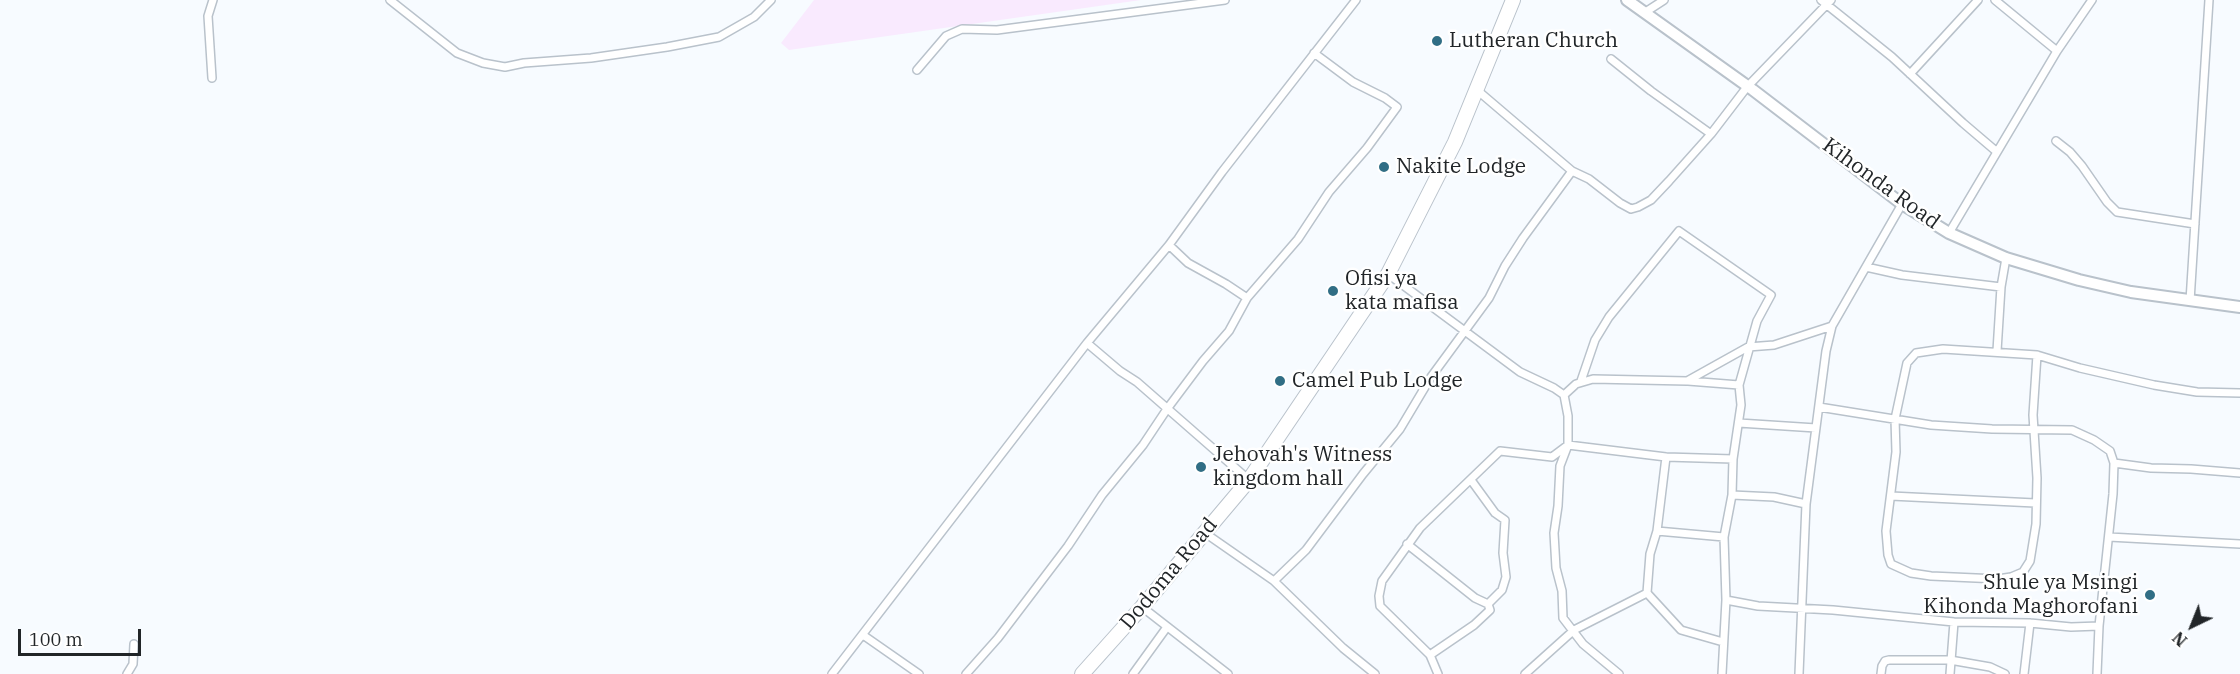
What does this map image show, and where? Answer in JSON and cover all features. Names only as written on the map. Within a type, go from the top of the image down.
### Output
[{"type":"highway","name":"Dodoma Road","points":[[1082,674],[1142,608],[1249,480],[1388,274],[1455,142],[1513,0]]},
{"type":"street","points":[[212,78],[208,16],[213,0]]},
{"type":"street","points":[[390,0],[457,53],[483,63],[505,66],[591,58],[719,37],[754,17],[771,0]]},
{"type":"street","points":[[916,70],[946,36],[962,29],[997,30],[1225,0]]},
{"type":"street","points":[[832,674],[1088,343],[1169,245],[1356,0]]},
{"type":"street","name":"Kihonda Road","points":[[1627,0],[1857,167],[1902,204],[1949,233],[2006,258],[2079,280],[2131,292],[2240,307]]},
{"type":"street","points":[[1644,13],[1664,0]]},
{"type":"street","points":[[1910,74],[1978,0]]},
{"type":"street","points":[[1995,0],[2057,51]]},
{"type":"street","points":[[1949,233],[2057,51],[2092,0]]},
{"type":"street","points":[[2190,301],[2209,0]]},
{"type":"street","points":[[1477,90],[1572,171],[1589,179],[1631,209],[1650,200],[1669,181],[1711,134],[1747,87],[1826,2],[1997,152]]},
{"type":"street","points":[[966,674],[998,638],[1068,546],[1102,495],[1143,445],[1167,409],[1228,331],[1247,298],[1298,239],[1329,192],[1367,148],[1397,107],[1385,98],[1353,82],[1314,53]]},
{"type":"street","points":[[1611,59],[1711,134]]},
{"type":"street","points":[[2056,141],[2070,152],[2117,212],[2195,224]]},
{"type":"street","points":[[1274,581],[1306,550],[1400,429],[1431,377],[1489,298],[1505,266],[1523,238],[1572,171]]},
{"type":"street","points":[[1799,674],[1806,504],[1826,351],[1832,326],[1902,204]]},
{"type":"street","points":[[1564,395],[1581,381],[1595,340],[1613,311],[1679,231],[1771,295],[1757,321],[1739,385],[1739,423],[1733,459],[1732,495],[1725,537],[1726,600],[1722,674]]},
{"type":"street","points":[[1169,245],[1188,263],[1247,298]]},
{"type":"street","points":[[1998,351],[2001,287],[2006,258]]},
{"type":"street","points":[[1866,267],[1902,275],[2001,287]]},
{"type":"street","points":[[1388,274],[1520,372],[1564,395],[1568,416],[1568,445],[1560,466],[1554,533],[1556,567],[1562,591],[1563,618],[1583,644],[1619,674]]},
{"type":"street","points":[[1687,381],[1749,347],[1774,345],[1832,326]]},
{"type":"street","points":[[1088,343],[1120,371],[1137,382],[1249,480]]},
{"type":"street","points":[[2037,355],[2034,392],[2037,478],[2033,547],[2030,561],[2023,572],[1998,579],[1949,577],[1911,573],[1891,564],[1886,531],[1896,452],[1895,419],[1907,363],[1916,353],[1942,349],[2037,355],[2080,368],[2154,385],[2197,392],[2240,393]]},
{"type":"street","points":[[1581,381],[1622,379],[1739,385]]},
{"type":"street","points":[[1818,407],[1967,428],[2072,430],[2110,451],[2114,463],[2109,537],[2099,626],[2097,674]]},
{"type":"street","points":[[1739,423],[1816,428]]},
{"type":"street","points":[[1438,674],[1430,655],[1388,615],[1379,602],[1382,581],[1407,544],[1436,511],[1500,451],[1552,457],[1568,445],[1666,457],[1733,459]]},
{"type":"street","points":[[1666,457],[1657,531],[1650,554],[1647,593],[1681,630],[1724,642]]},
{"type":"street","points":[[2114,463],[2151,468],[2240,473]]},
{"type":"street","points":[[1471,480],[1495,513],[1505,520],[1503,553],[1506,577],[1502,591],[1488,604]]},
{"type":"street","points":[[1732,495],[1774,497],[1806,504]]},
{"type":"street","points":[[1891,496],[2035,503]]},
{"type":"street","points":[[1657,531],[1725,537]]},
{"type":"street","points":[[1204,533],[1274,581],[1343,648],[1375,674]]},
{"type":"street","points":[[2109,537],[2240,544]]},
{"type":"street","points":[[1407,544],[1475,598],[1488,604],[1490,610],[1474,625],[1430,655]]},
{"type":"street","points":[[1525,674],[1574,630],[1647,593]]},
{"type":"street","points":[[1726,600],[1758,606],[1833,610],[1954,622],[2099,626]]},
{"type":"street","points":[[1142,608],[1228,674]]},
{"type":"street","points":[[1950,674],[1954,622]]},
{"type":"street","points":[[2024,674],[2030,623]]},
{"type":"street","points":[[1133,674],[1167,627]]},
{"type":"street","points":[[862,635],[919,674]]},
{"type":"street","points":[[127,674],[133,664],[134,644]]},
{"type":"street","points":[[1881,674],[1882,666],[1885,661],[1889,660],[1950,660],[1990,667],[2006,674]]},
{"type":"shaded area","points":[[814,0],[1141,0],[789,50],[781,43]]},
{"type":"place","name":"Lutheran Church","points":[[1437,41]]},
{"type":"place","name":"Nakite Lodge","points":[[1384,167]]},
{"type":"place","name":"Ofisi ya kata mafisa","points":[[1333,291]]},
{"type":"place","name":"Camel Pub Lodge","points":[[1280,381]]},
{"type":"place","name":"Jehovah's Witness kingdom hall","points":[[1201,467]]},
{"type":"place","name":"Shule ya Msingi Kihonda Maghorofani","points":[[2150,595]]}]
